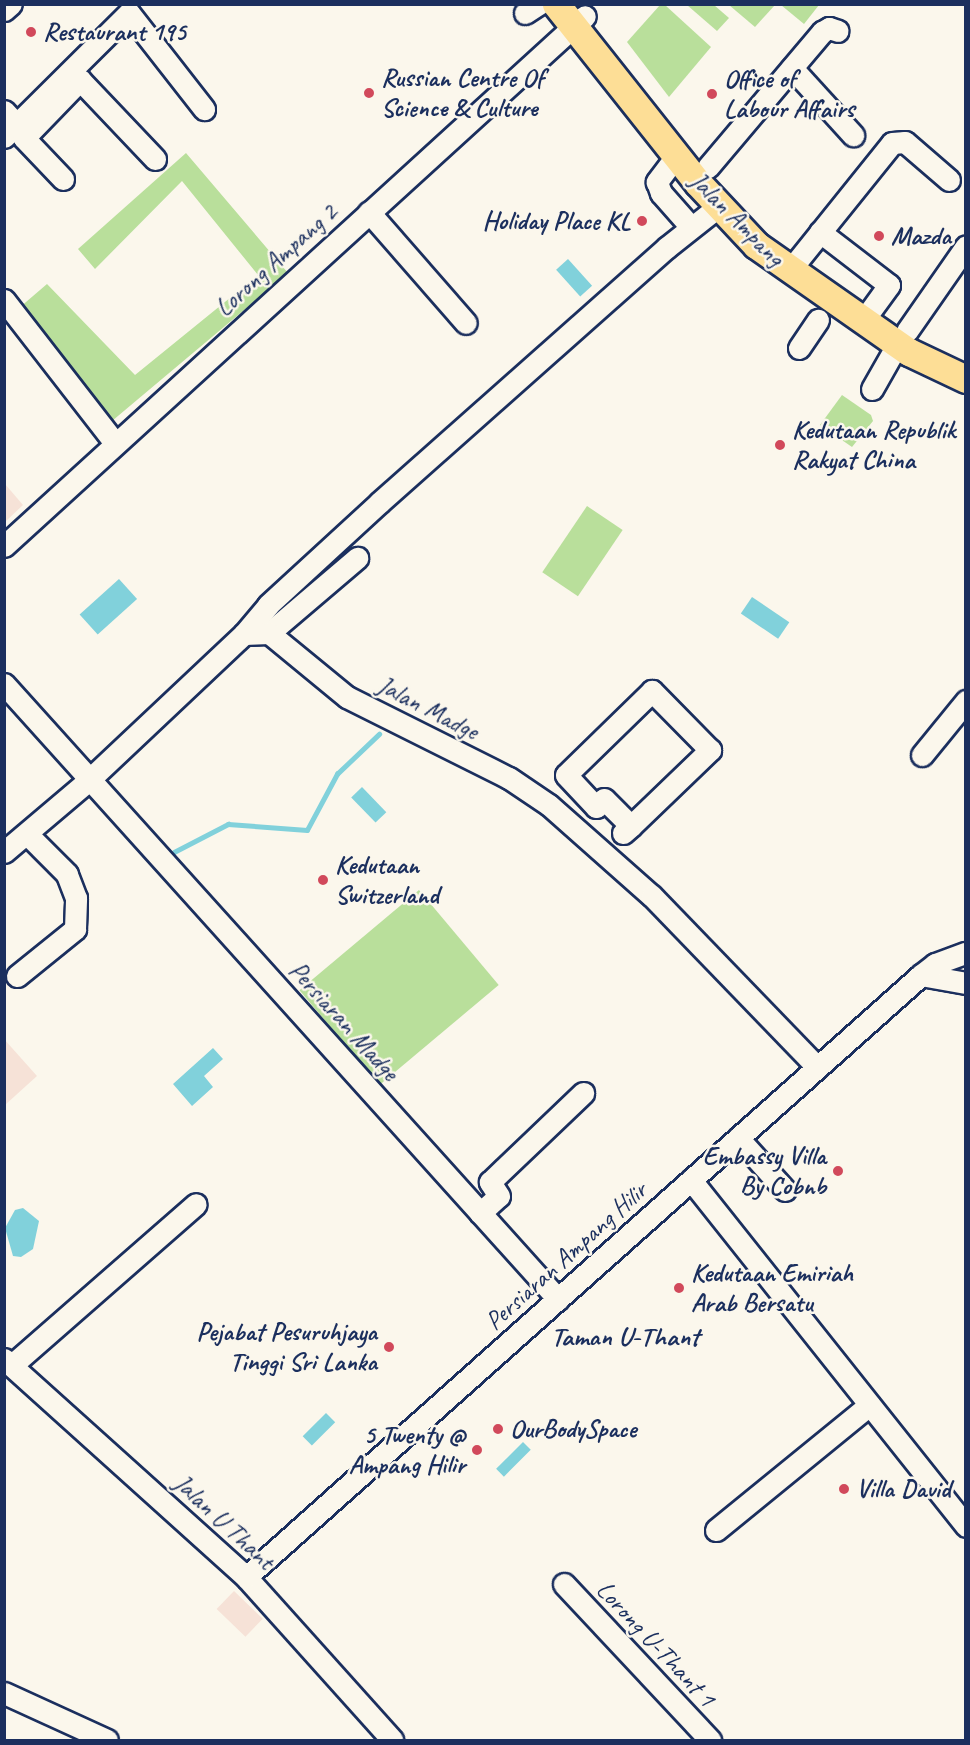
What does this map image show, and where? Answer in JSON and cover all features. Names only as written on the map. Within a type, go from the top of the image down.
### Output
[{"type":"main road","name":"Jalan Ampang","points":[[574,11],[677,155],[718,207],[773,260],[966,379]]},
{"type":"main road","name":"Jalan Ampang","points":[[574,11],[756,224],[798,260],[871,310],[902,338],[966,361]]},
{"type":"street","points":[[4,10],[11,4]]},
{"type":"street","name":"Lorong Ampang 2","points":[[4,546],[369,212],[574,11]]},
{"type":"street","points":[[63,179],[24,138],[77,76],[90,49],[129,13],[204,109]]},
{"type":"street","points":[[708,167],[822,32],[829,28],[838,31]]},
{"type":"street","points":[[792,68],[853,135]]},
{"type":"street","points":[[9,124],[77,76]]},
{"type":"street","points":[[77,76],[155,159]]},
{"type":"street","points":[[798,260],[892,143],[904,142],[949,180]]},
{"type":"street","points":[[677,155],[657,182],[661,193],[691,228]]},
{"type":"street","points":[[4,852],[90,779],[244,634],[268,605],[380,502],[691,228],[718,207]]},
{"type":"street","points":[[369,212],[466,323]]},
{"type":"street","points":[[820,232],[888,285],[871,310]]},
{"type":"street","points":[[872,389],[902,338],[966,246]]},
{"type":"street","points":[[4,300],[115,443]]},
{"type":"street","points":[[799,348],[818,320]]},
{"type":"street","points":[[244,634],[269,633],[357,558]]},
{"type":"street","name":"Jalan Madge","points":[[269,633],[347,697],[508,778],[576,828],[652,896],[817,1067]]},
{"type":"street","points":[[4,684],[90,779]]},
{"type":"street","points":[[604,853],[710,750],[652,691],[566,775],[596,807],[627,830]]},
{"type":"street","points":[[922,755],[966,701]]},
{"type":"street","name":"Persiaran Madge","points":[[90,779],[558,1299]]},
{"type":"street","points":[[576,828],[596,807]]},
{"type":"street","points":[[17,976],[75,929],[76,898],[67,874],[27,834]]},
{"type":"street","name":"Persiaran Ampang Hilir","points":[[246,1577],[921,975],[935,964],[966,953]]},
{"type":"street","points":[[921,975],[966,983]]},
{"type":"street","points":[[480,1213],[499,1196],[490,1182],[583,1093]]},
{"type":"street","points":[[738,1138],[785,1190]]},
{"type":"street","points":[[691,1180],[966,1526]]},
{"type":"street","points":[[8,1362],[196,1204]]},
{"type":"street","name":"Jalan U Thant","points":[[8,1362],[246,1577],[390,1740]]},
{"type":"street","points":[[716,1530],[869,1405]]},
{"type":"street","name":"Lorong U-Thant 1","points":[[564,1584],[710,1740]]},
{"type":"street","points":[[4,1694],[107,1740]]},
{"type":"shaded area","points":[[5,484],[23,505],[5,522]]},
{"type":"shaded area","points":[[4,1039],[37,1076],[5,1105],[4,1105]]},
{"type":"shaded area","points":[[234,1591],[263,1619],[245,1637],[217,1609]]},
{"type":"green space","points":[[660,5],[665,5],[711,47],[669,97],[627,42]]},
{"type":"green space","points":[[687,5],[714,5],[729,18],[717,31]]},
{"type":"green space","points":[[729,5],[775,5],[755,27]]},
{"type":"green space","points":[[781,5],[819,5],[804,24]]},
{"type":"green space","points":[[186,153],[288,273],[112,421],[19,308],[47,284],[135,375],[258,275],[182,181],[95,269],[78,249]]},
{"type":"green space","points":[[842,395],[871,415],[873,421],[852,447],[820,425]]},
{"type":"green space","points":[[587,506],[623,530],[578,596],[542,572]]},
{"type":"green space","points":[[419,890],[499,985],[379,1085],[299,990]]},
{"type":"water","points":[[568,259],[592,286],[580,296],[556,270]]},
{"type":"water","points":[[119,579],[137,599],[98,635],[80,614]]},
{"type":"water","points":[[752,597],[789,622],[778,639],[741,614]]},
{"type":"water","points":[[362,787],[386,812],[376,823],[351,797]]},
{"type":"water","points":[[213,1048],[223,1059],[204,1076],[213,1087],[192,1106],[173,1084]]},
{"type":"water","points":[[23,1208],[39,1221],[33,1249],[21,1257],[13,1256],[5,1228],[15,1210]]},
{"type":"water","points":[[326,1413],[335,1422],[312,1446],[303,1436]]},
{"type":"water","points":[[523,1442],[531,1450],[504,1477],[496,1469]]},
{"type":"waterway","points":[[174,852],[228,824],[307,830],[337,774],[379,734]]},
{"type":"place","name":"Restaurant 195","points":[[31,32]]},
{"type":"place","name":"Russian Centre Of Science & Culture","points":[[369,93]]},
{"type":"place","name":"Office of Labour Affairs","points":[[712,94]]},
{"type":"place","name":"Holiday Place KL","points":[[642,221]]},
{"type":"place","name":"Mazda","points":[[879,236]]},
{"type":"place","name":"Kedutaan Republik Rakyat China","points":[[780,445]]},
{"type":"place","name":"Kedutaan Switzerland","points":[[323,880]]},
{"type":"place","name":"Embassy Villa By Cobnb","points":[[838,1171]]},
{"type":"place","name":"Kedutaan Emiriah Arab Bersatu","points":[[679,1288]]},
{"type":"place","name":"Pejabat Pesuruhjaya Tinggi Sri Lanka","points":[[389,1347]]},
{"type":"place","name":"OurBodySpace","points":[[498,1429]]},
{"type":"place","name":"5 Twenty @ Ampang Hilir","points":[[477,1450]]},
{"type":"place","name":"Villa David","points":[[844,1489]]},
{"type":"district","name":"Taman U-Thant","points":[[625,1337]]}]
